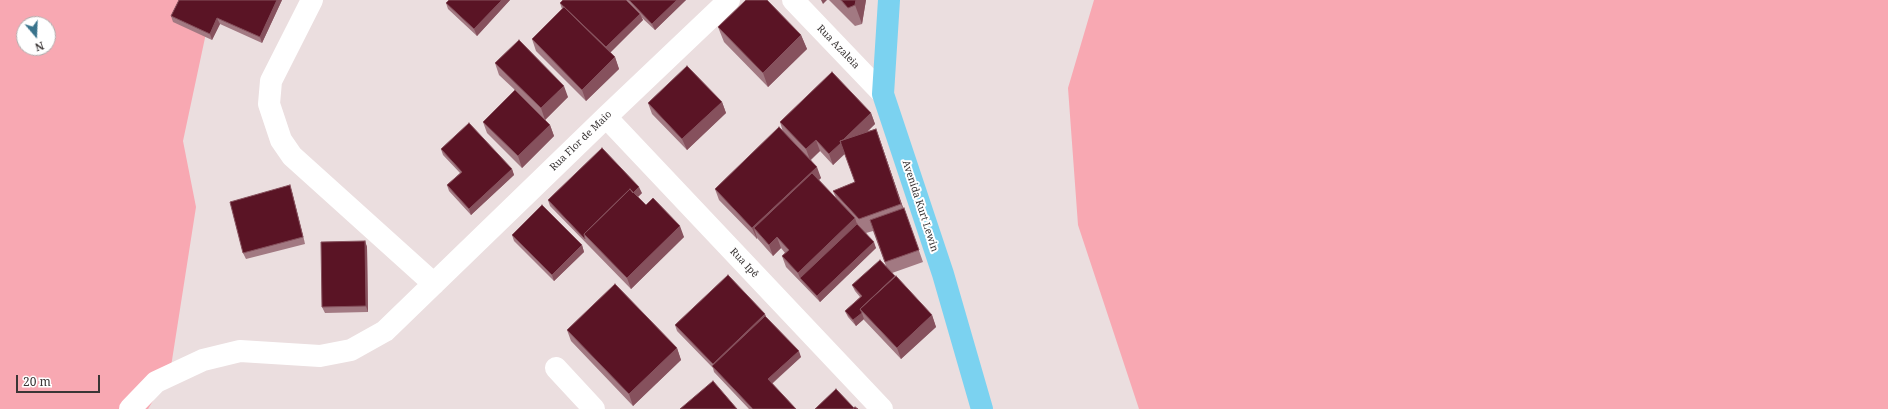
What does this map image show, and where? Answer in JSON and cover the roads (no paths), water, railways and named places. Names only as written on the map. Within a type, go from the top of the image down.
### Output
[{"type":"main road","name":"Avenida Kurt Lewin","points":[[889,0],[883,94],[943,274],[982,409]]},
{"type":"street","points":[[312,0],[271,81],[269,104],[281,140],[292,156],[434,284]]},
{"type":"street","name":"Rua Flor de Maio","points":[[130,409],[156,382],[203,360],[240,351],[320,356],[351,350],[385,331],[606,116],[730,0]]},
{"type":"street","name":"Rua Azaleia","points":[[793,0],[883,94]]},
{"type":"street","name":"Rua Ipê","points":[[606,116],[882,409]]},
{"type":"street","points":[[556,368],[594,409]]}]
